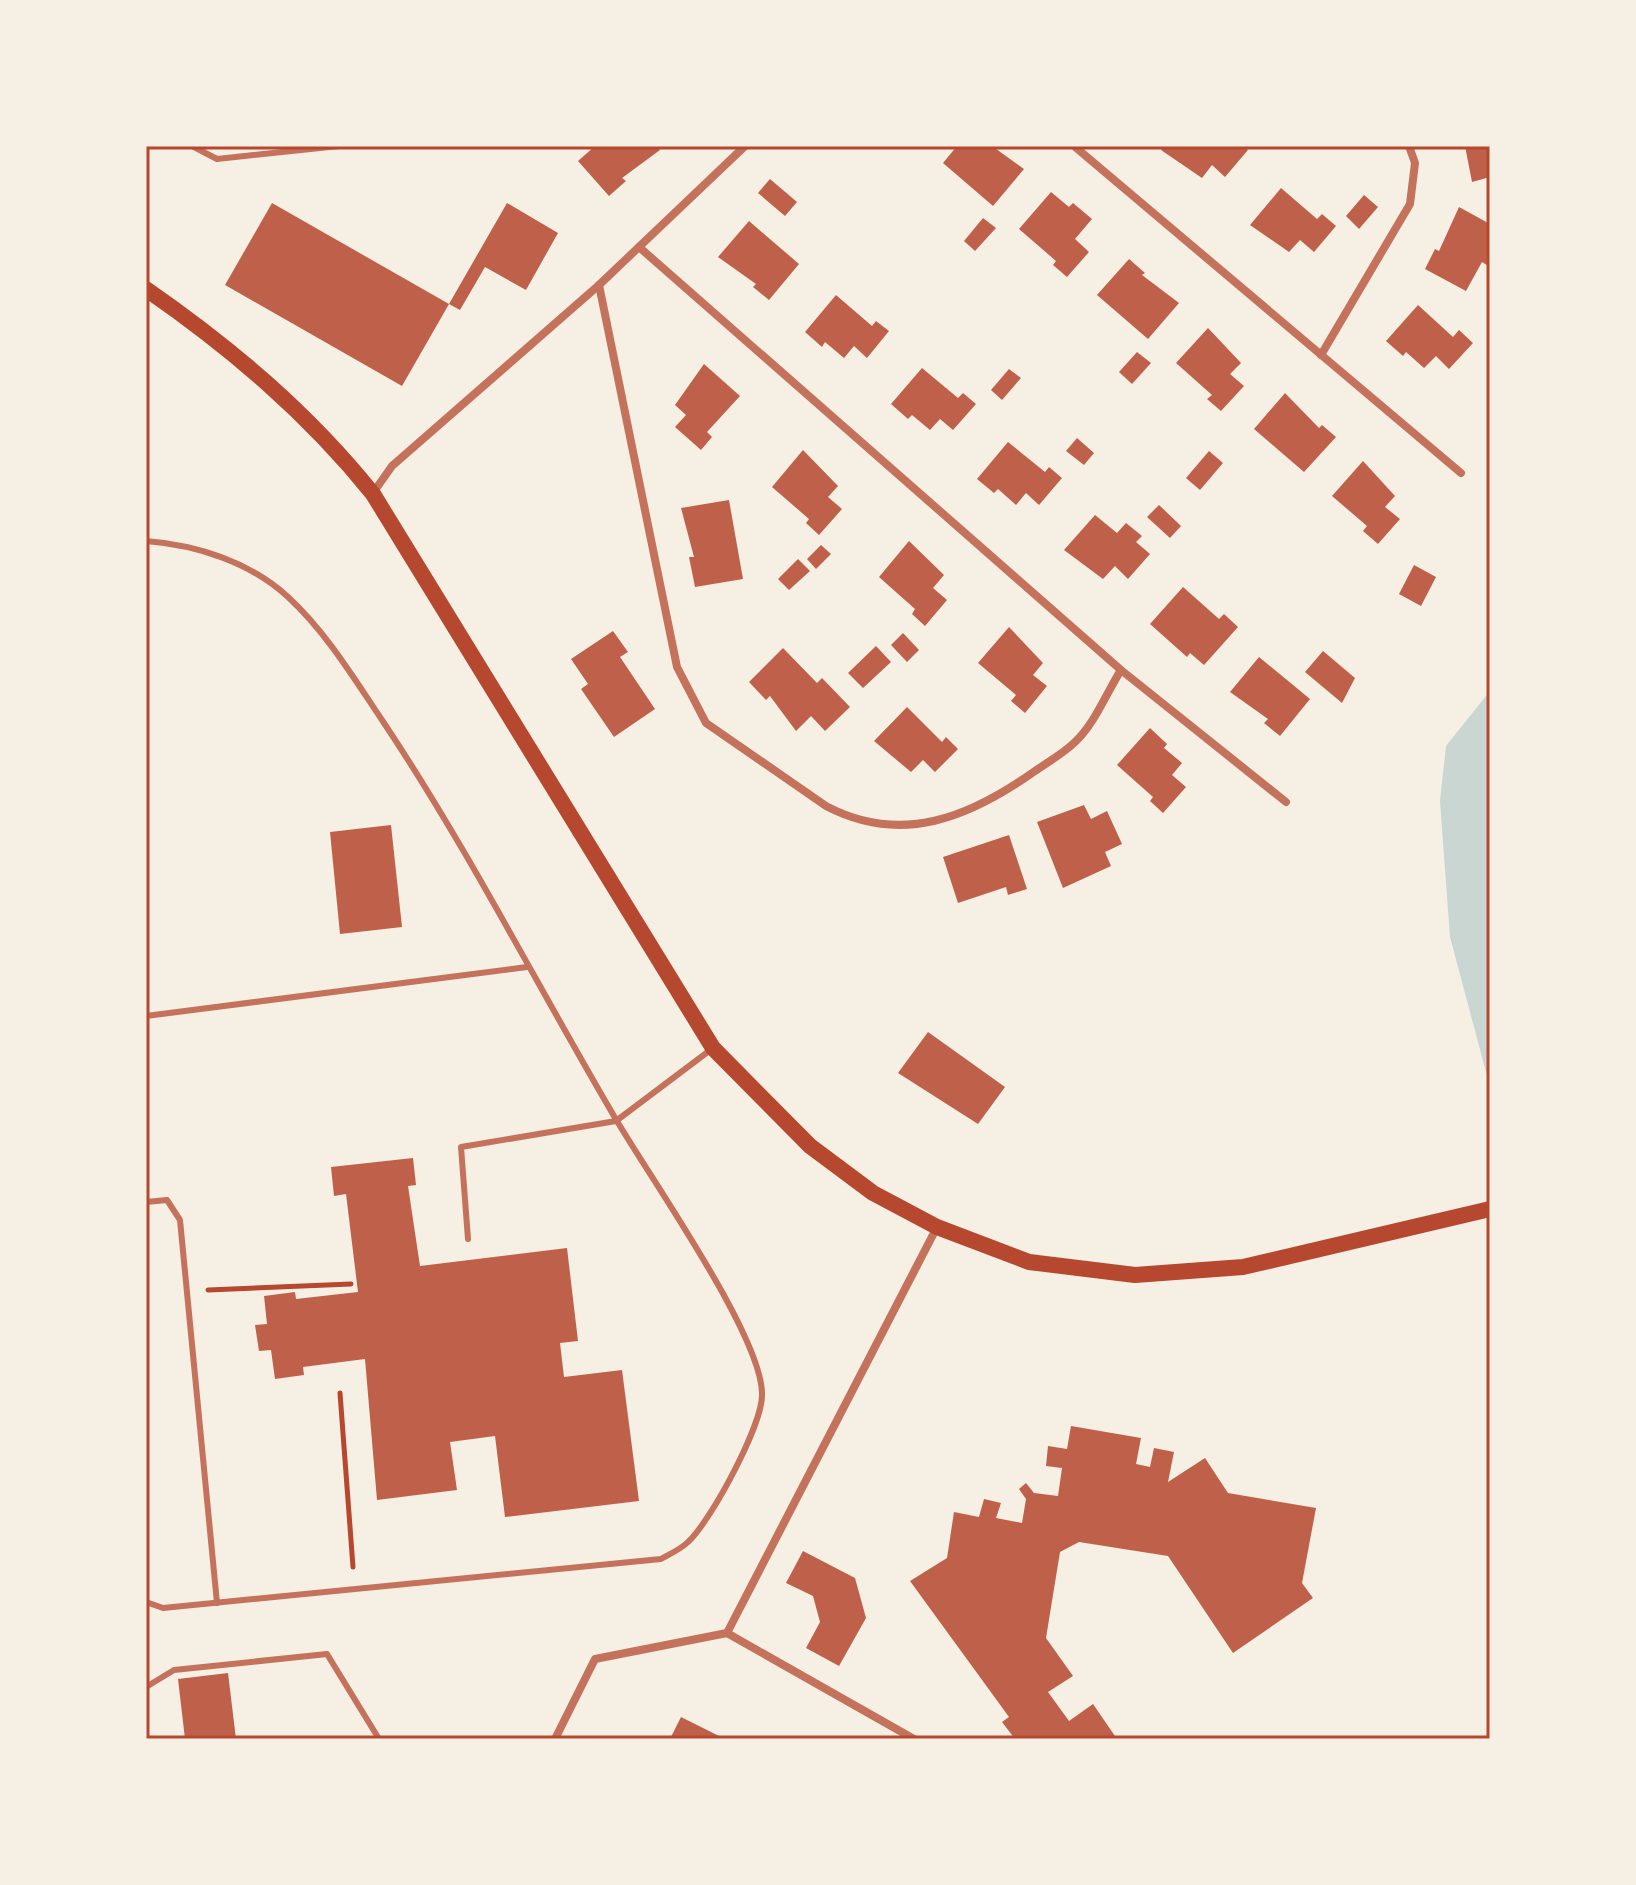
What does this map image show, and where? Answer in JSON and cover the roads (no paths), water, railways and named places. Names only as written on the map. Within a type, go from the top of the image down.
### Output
[{"type":"main road","points":[[146,289],[209,332],[283,396],[329,440],[373,494],[713,1048],[810,1146],[873,1193],[937,1227],[1029,1262],[1135,1275],[1243,1267],[1490,1209]]},
{"type":"street","points":[[373,494],[392,466],[599,285],[745,146]]},
{"type":"street","points":[[1074,146],[1461,473]]},
{"type":"street","points":[[1321,355],[1410,204],[1415,163],[1409,146]]},
{"type":"street","points":[[639,247],[1121,670],[1286,802]]},
{"type":"street","points":[[599,285],[677,667],[706,723],[836,812],[872,823],[900,826],[973,810],[1002,795],[1077,741],[1121,670]]},
{"type":"street","points":[[727,1633],[937,1227]]},
{"type":"street","points":[[555,1739],[595,1659],[727,1633],[914,1739]]},
{"type":"lane","points":[[192,146],[217,159],[339,146]]},
{"type":"lane","points":[[146,541],[209,552],[257,575],[286,595],[318,628],[417,772],[616,1121],[717,1286],[759,1365],[760,1416],[708,1519],[687,1544],[661,1559],[163,1608],[146,1602]]},
{"type":"lane","points":[[146,1016],[527,967]]},
{"type":"lane","points":[[468,1239],[461,1147],[616,1121],[713,1048]]},
{"type":"lane","points":[[146,1202],[167,1200],[180,1220],[217,1603]]},
{"type":"lane","points":[[146,1687],[174,1670],[327,1654],[379,1739]]}]
